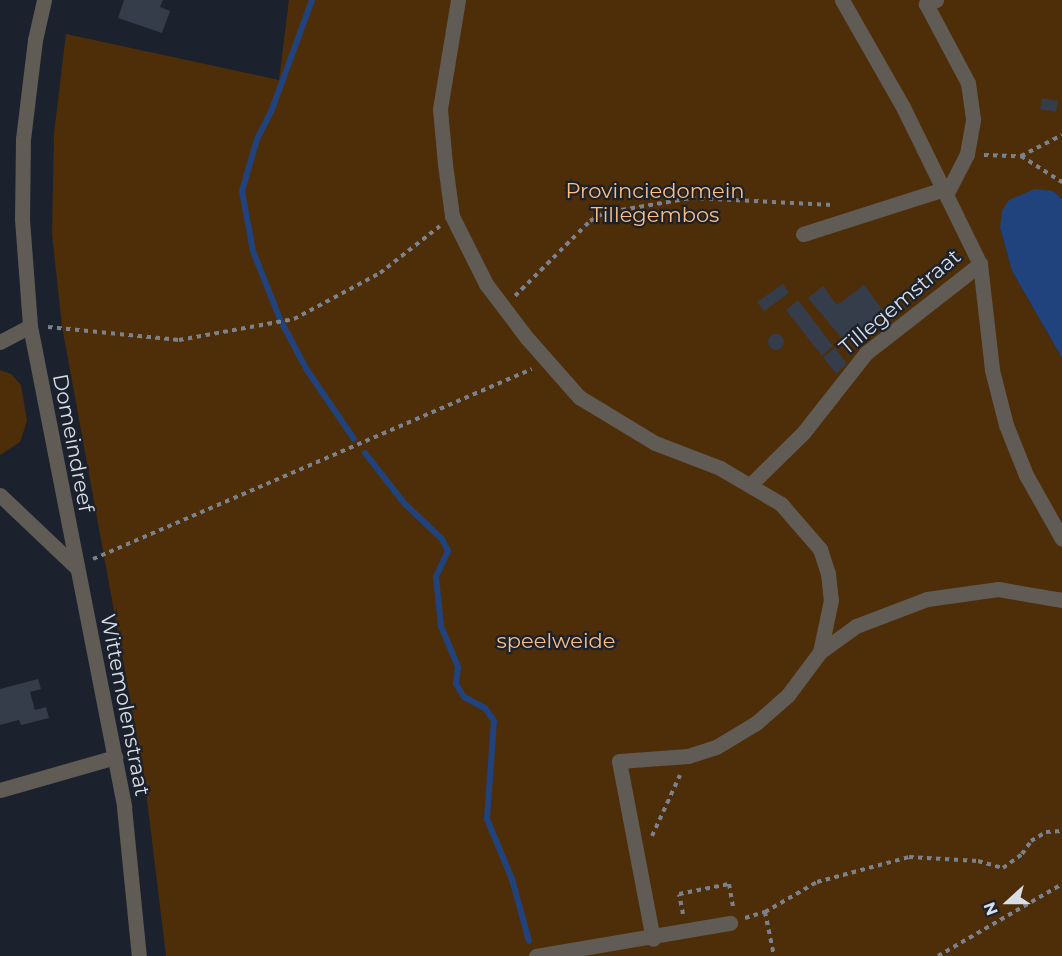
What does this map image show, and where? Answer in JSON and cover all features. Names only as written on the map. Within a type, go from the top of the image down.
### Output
[{"type":"street","name":"Domeindreef","points":[[44,0],[23,139],[22,219],[30,326],[76,567]]},
{"type":"street","points":[[458,0],[440,109],[452,216],[486,284],[579,397],[616,422],[655,443],[720,468],[781,504],[820,549],[828,573],[831,600],[820,652]]},
{"type":"street","name":"Tillegemstraat","points":[[750,485],[804,433],[866,353],[980,264],[876,56],[842,0]]},
{"type":"street","points":[[803,234],[945,191],[967,154],[973,120],[968,83],[926,4],[936,0]]},
{"type":"street","points":[[980,264],[992,370],[1006,425],[1026,475],[1062,539]]},
{"type":"street","points":[[0,342],[30,326]]},
{"type":"street","points":[[0,495],[76,567]]},
{"type":"street","name":"Wittemolenstraat","points":[[76,567],[115,757],[132,857],[139,956]]},
{"type":"street","points":[[653,939],[619,761],[688,756],[716,747],[756,723],[788,695],[820,652],[856,626],[927,599],[998,589],[1062,600]]},
{"type":"street","points":[[0,790],[115,757]]},
{"type":"street","points":[[536,956],[653,939],[686,932],[732,917]]},
{"type":"path","points":[[967,154],[1021,156],[1062,135]]},
{"type":"path","points":[[1021,156],[1062,182]]},
{"type":"path","points":[[503,307],[590,221],[604,213],[691,198],[836,205]]},
{"type":"path","points":[[30,326],[179,340],[294,319],[380,273],[452,216]]},
{"type":"path","points":[[76,567],[548,362]]},
{"type":"path","points":[[639,864],[688,756]]},
{"type":"path","points":[[774,956],[765,912],[818,882],[909,857],[978,861],[1003,868],[1022,854],[1031,841],[1046,832],[1062,831]]},
{"type":"path","points":[[686,932],[679,894],[729,884],[732,917]]},
{"type":"path","points":[[938,956],[1062,884]]},
{"type":"green space","name":"Provinciedomein Tillegembos","points":[[289,0],[1062,0],[1062,199],[1053,191],[1000,228],[1012,271],[1062,358],[1062,956],[166,956],[144,775],[62,326],[52,234],[54,133],[66,34],[279,80]]},
{"type":"green space","points":[[0,370],[11,374],[21,385],[27,421],[20,442],[0,455]]},
{"type":"water","points":[[1035,189],[1053,191],[1062,199],[1062,358],[1012,271],[1000,228],[1002,211],[1009,200]]},
{"type":"building","points":[[124,0],[163,0],[160,7],[170,11],[162,33],[118,18]]},
{"type":"building","points":[[1042,98],[1058,101],[1056,112],[1040,109]]},
{"type":"building","points":[[783,284],[789,293],[764,311],[757,302]]},
{"type":"building","points":[[864,285],[885,313],[845,342],[808,298],[823,286],[837,305]]},
{"type":"building","points":[[798,300],[833,346],[822,356],[786,310]]},
{"type":"building","points":[[773,334],[779,334],[784,342],[782,348],[773,350],[768,345],[768,339]]},
{"type":"building","points":[[835,348],[847,364],[836,374],[823,357]]},
{"type":"building","points":[[38,679],[41,689],[30,692],[35,710],[46,707],[49,718],[21,725],[19,720],[0,725],[0,689]]},
{"type":"waterway","points":[[280,319],[253,251],[242,191],[257,139],[271,112],[312,0]]},
{"type":"waterway","points":[[282,323],[307,370],[354,439]]},
{"type":"waterway","points":[[365,453],[404,503],[442,539],[448,551],[436,577],[441,626],[458,667],[456,684],[464,697],[485,708],[494,721],[487,819],[512,879],[529,941]]},
{"type":"park label","name":"speelweide","points":[[556,641]]}]
